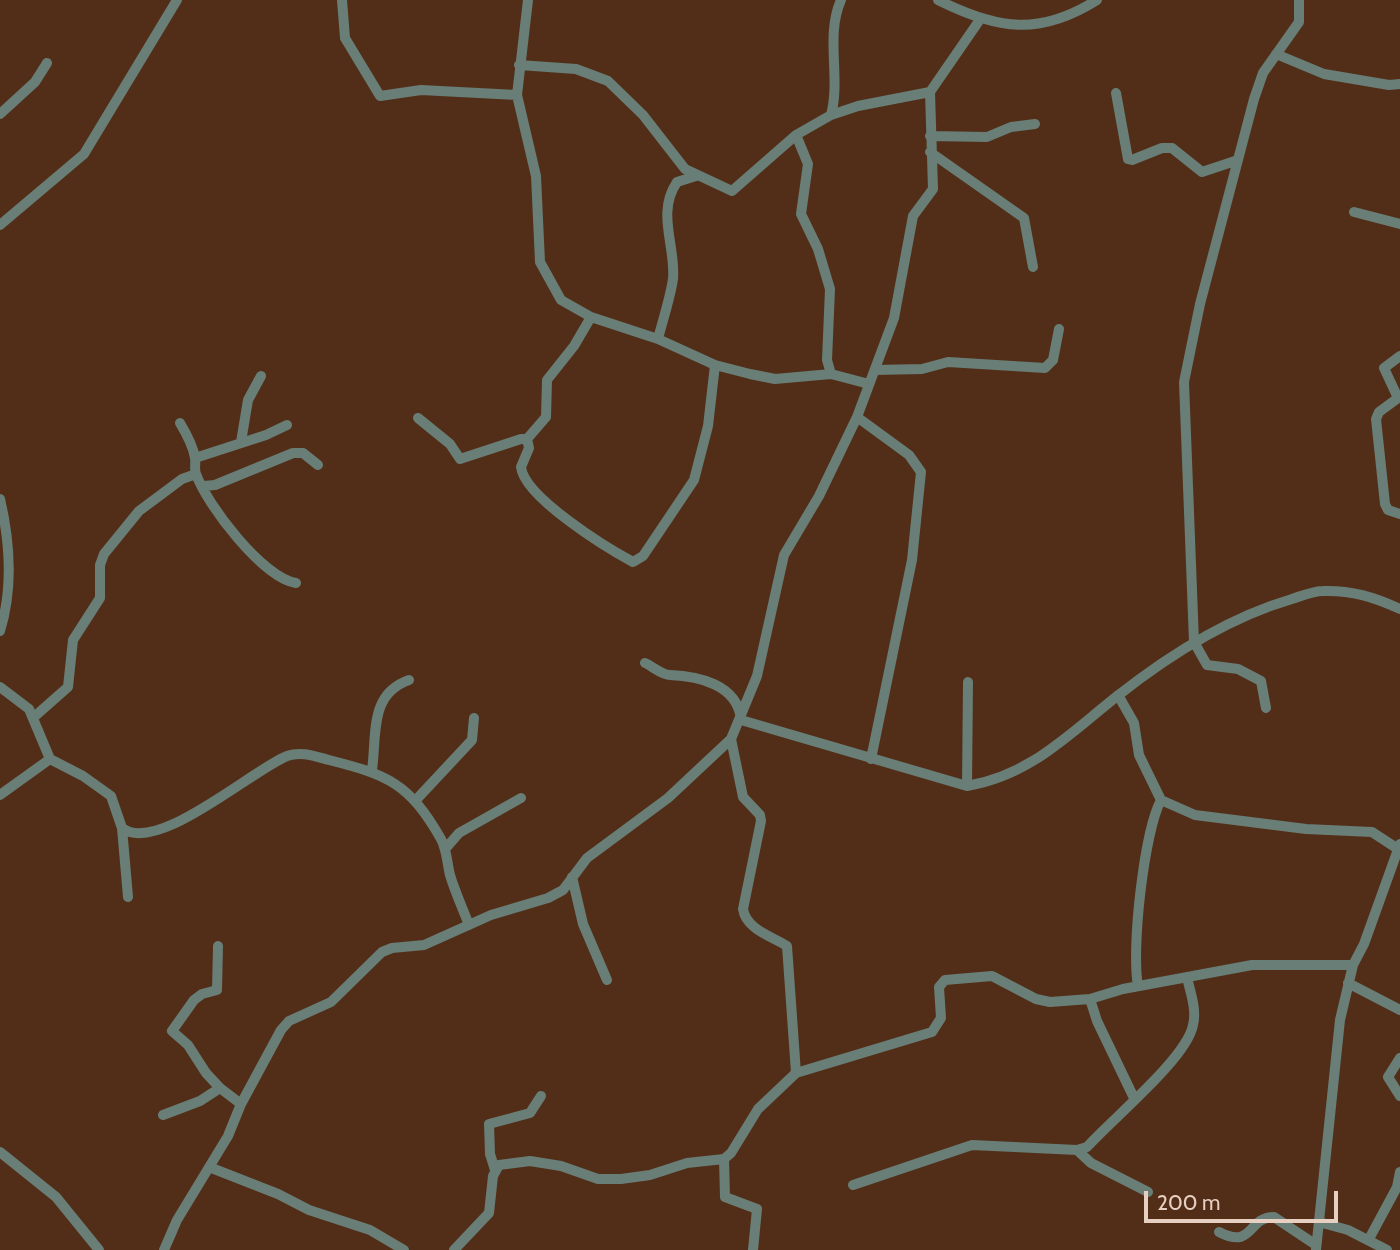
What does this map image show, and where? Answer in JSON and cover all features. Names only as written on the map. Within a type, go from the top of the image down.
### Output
[{"type":"street","points":[[0,225],[84,154],[177,0]]},
{"type":"street","points":[[342,0],[345,38],[380,96],[421,90],[517,95]]},
{"type":"street","points":[[528,0],[517,95],[536,176],[540,262],[561,300],[590,317],[658,339],[715,365],[775,379],[831,374],[869,384]]},
{"type":"street","points":[[831,115],[836,70],[833,22],[841,0]]},
{"type":"street","points":[[938,0],[981,18],[1008,24],[1049,24],[1063,20],[1097,0]]},
{"type":"street","points":[[1266,708],[1261,681],[1238,669],[1206,666],[1194,642],[1184,382],[1200,304],[1263,73],[1299,22],[1299,0]]},
{"type":"street","points":[[164,1250],[177,1220],[228,1136],[262,1061],[289,1021],[331,1002],[382,952],[391,948],[424,945],[563,890],[587,858],[668,798],[732,739],[757,676],[784,555],[819,496],[857,416],[894,318],[913,216],[933,189],[930,92],[981,18]]},
{"type":"street","points":[[1276,54],[1324,74],[1390,85],[1400,84]]},
{"type":"street","points":[[0,114],[35,82],[47,63]]},
{"type":"street","points":[[519,65],[576,69],[608,80],[663,138],[685,169],[732,191],[796,135],[831,115],[858,106],[930,92]]},
{"type":"street","points":[[1116,93],[1128,159],[1132,160],[1162,148],[1172,148],[1202,172],[1238,160]]},
{"type":"street","points":[[930,136],[988,137],[1011,127],[1035,124]]},
{"type":"street","points":[[796,135],[808,164],[801,214],[818,249],[830,289],[827,360],[831,374]]},
{"type":"street","points":[[930,152],[1024,218],[1032,267]]},
{"type":"street","points":[[658,339],[673,278],[666,213],[668,201],[677,182],[699,175]]},
{"type":"street","points":[[1354,212],[1400,223]]},
{"type":"street","points":[[418,418],[450,444],[460,459],[527,439],[546,417],[547,380],[573,346],[590,317]]},
{"type":"street","points":[[875,370],[922,369],[948,362],[1045,368],[1053,360],[1059,329]]},
{"type":"street","points":[[1400,356],[1384,368],[1398,398],[1379,412],[1376,419],[1385,505],[1394,514],[1400,514]]},
{"type":"street","points":[[527,439],[529,448],[521,467],[527,483],[560,514],[634,562],[643,556],[694,480],[708,426],[715,365]]},
{"type":"street","points":[[242,442],[248,400],[261,376]]},
{"type":"street","points":[[857,416],[909,455],[921,472],[912,560],[871,759]]},
{"type":"street","points":[[180,423],[195,458],[196,474],[239,541],[271,573],[285,581],[296,583]]},
{"type":"street","points":[[195,458],[286,425]]},
{"type":"street","points":[[204,486],[215,485],[293,453],[303,453],[318,465]]},
{"type":"street","points":[[34,717],[68,687],[73,640],[100,598],[100,565],[104,554],[139,511],[182,479],[196,474]]},
{"type":"street","points":[[0,499],[8,549],[0,628]]},
{"type":"street","points":[[741,719],[967,786],[1002,778],[1036,762],[1118,695],[1194,642],[1260,607],[1319,590],[1359,593],[1400,609]]},
{"type":"street","points":[[645,663],[670,675],[694,675],[710,681],[735,702],[741,719]]},
{"type":"street","points":[[372,770],[380,705],[393,685],[409,680]]},
{"type":"street","points":[[967,786],[968,682]]},
{"type":"street","points":[[0,687],[15,696],[34,717],[50,759],[104,789],[115,801],[122,828],[128,897]]},
{"type":"street","points":[[1118,695],[1134,723],[1139,755],[1161,800],[1195,815],[1306,829],[1372,832],[1399,847],[1348,983],[1333,1066],[1316,1247],[1274,1217],[1262,1221],[1240,1241],[1233,1241],[1219,1231]]},
{"type":"street","points":[[415,801],[472,740],[474,718]]},
{"type":"street","points":[[732,739],[743,797],[760,815],[761,821],[743,909],[744,917],[754,927],[787,946],[796,1073]]},
{"type":"street","points":[[122,828],[134,834],[162,830],[228,794],[286,757],[303,753],[372,770],[391,779],[415,801],[446,848],[450,874],[469,925]]},
{"type":"street","points":[[0,794],[50,759]]},
{"type":"street","points":[[446,848],[459,834],[521,798]]},
{"type":"street","points":[[1138,986],[1135,967],[1138,919],[1154,820],[1161,800]]},
{"type":"street","points":[[572,877],[583,924],[607,980]]},
{"type":"street","points":[[218,946],[217,990],[202,994],[194,1000],[172,1031],[195,1053],[205,1073],[241,1104]]},
{"type":"street","points":[[495,1170],[506,1162],[530,1161],[561,1166],[598,1179],[621,1179],[687,1163],[724,1159],[731,1153],[758,1109],[796,1073],[932,1032],[941,1018],[939,987],[945,980],[992,976],[1036,999],[1050,1002],[1090,999],[1138,986],[1252,965],[1353,965]]},
{"type":"street","points":[[853,1185],[972,1145],[1077,1150],[1087,1147],[1163,1072],[1192,1030],[1195,1016],[1186,976]]},
{"type":"street","points":[[1348,983],[1400,1010]]},
{"type":"street","points":[[1090,999],[1107,1045],[1134,1098]]},
{"type":"street","points":[[1400,1058],[1388,1077],[1400,1096]]},
{"type":"street","points":[[163,1115],[200,1101],[220,1088]]},
{"type":"street","points":[[454,1250],[489,1213],[495,1170],[490,1154],[489,1125],[530,1113],[541,1096]]},
{"type":"street","points":[[1077,1150],[1091,1163],[1148,1192]]},
{"type":"street","points":[[0,1152],[56,1197],[99,1250]]},
{"type":"street","points":[[724,1159],[725,1197],[757,1209],[752,1250]]},
{"type":"street","points":[[209,1167],[278,1194],[309,1210],[370,1230],[402,1250]]},
{"type":"street","points":[[1369,1239],[1397,1187],[1400,1172]]},
{"type":"street","points":[[1320,1222],[1369,1239],[1387,1250]]}]
